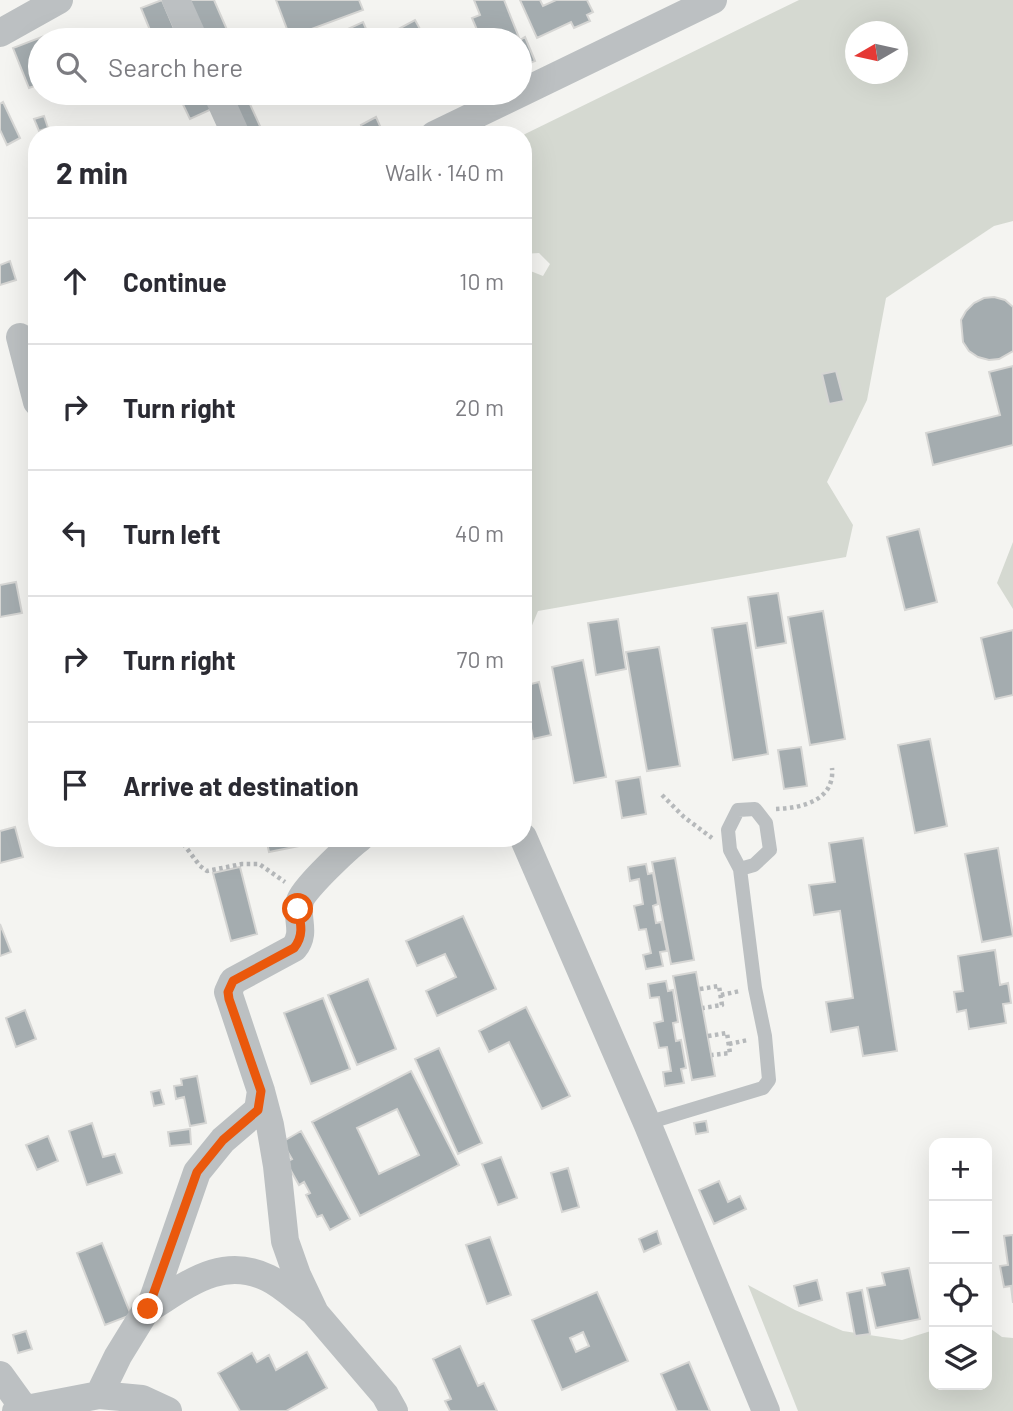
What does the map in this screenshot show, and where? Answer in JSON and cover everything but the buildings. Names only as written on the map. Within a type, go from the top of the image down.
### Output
[{"type":"street","points":[[0,33],[59,0]]},
{"type":"street","points":[[176,0],[189,28]]},
{"type":"street","points":[[532,88],[713,0]]},
{"type":"street","points":[[222,105],[232,126]]},
{"type":"street","points":[[453,126],[496,105]]},
{"type":"street","points":[[19,337],[28,370]]},
{"type":"street","points":[[315,1313],[285,1241],[277,1166],[261,1091],[228,992],[233,981],[294,948],[299,942],[300,898],[346,847]]},
{"type":"street","points":[[527,847],[647,1123],[766,1411]]},
{"type":"street","points":[[99,1395],[118,1356],[148,1309],[197,1172],[223,1140],[258,1110],[261,1091]]},
{"type":"street","points":[[148,1309],[201,1277],[233,1268],[250,1270],[270,1279],[315,1313],[378,1386],[394,1411]]},
{"type":"street","points":[[0,1375],[22,1410],[99,1395],[142,1399],[168,1411]]},
{"type":"lane","points":[[647,1123],[763,1088],[769,1080],[740,869],[730,850],[727,830],[738,810],[754,809],[766,823],[770,850],[754,865],[740,869]]},
{"type":"path","points":[[754,809],[804,806],[824,795],[833,779],[832,768]]},
{"type":"path","points":[[662,795],[704,833],[730,850]]},
{"type":"path","points":[[186,847],[207,871],[242,864],[259,864],[284,881],[300,898]]},
{"type":"path","points":[[700,989],[719,986],[722,1005],[703,1009]]},
{"type":"path","points":[[708,1036],[727,1033],[730,1053],[712,1055]]},
{"type":"shaded area","points":[[799,0],[1013,0],[1013,221],[994,226],[886,298],[867,400],[827,482],[853,525],[846,557],[538,611],[532,625],[532,272],[543,276],[550,264],[539,253],[532,253],[532,131]]},
{"type":"shaded area","points":[[1013,542],[1013,609],[997,583]]},
{"type":"shaded area","points":[[748,1285],[843,1331],[902,1340],[929,1332],[929,1390],[992,1390],[992,1330],[1002,1337],[1013,1338],[1013,1411],[798,1411]]},
{"type":"route","points":[[148,1309],[197,1172],[223,1140],[258,1110],[261,1091],[229,999],[230,985],[294,948],[301,933],[298,909]]}]
